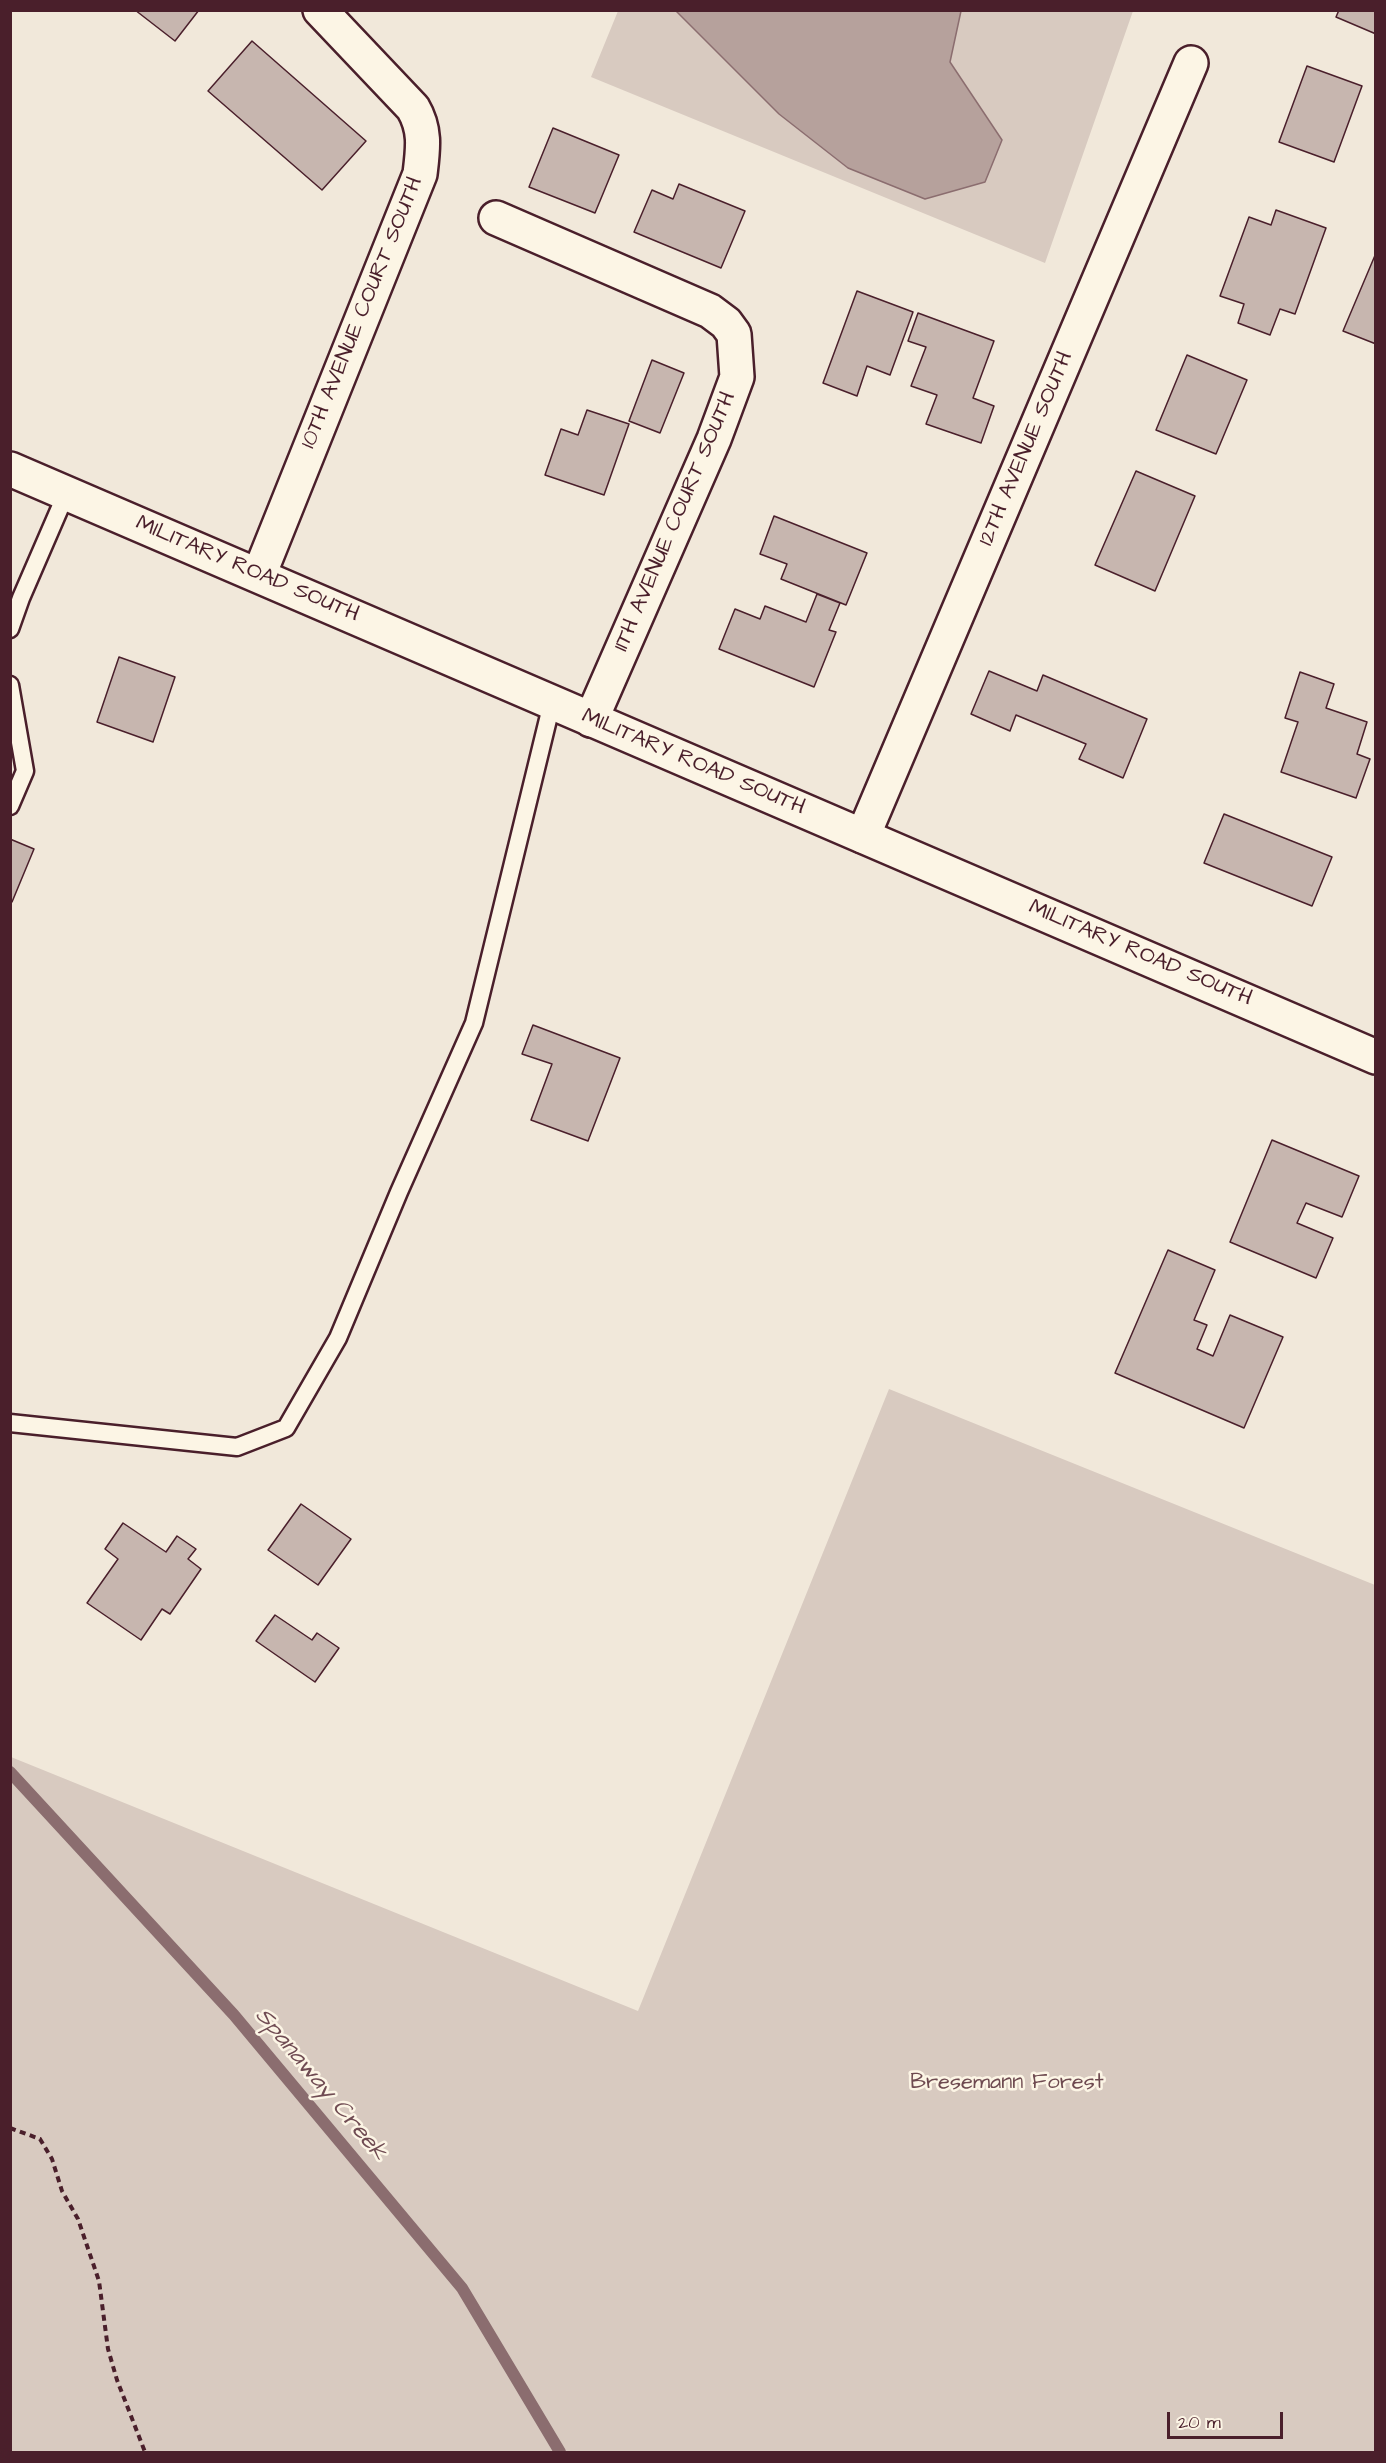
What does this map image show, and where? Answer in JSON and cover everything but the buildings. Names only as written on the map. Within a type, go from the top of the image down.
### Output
[{"type":"street","name":"10TH AVENUE COURT SOUTH","points":[[259,575],[420,174],[424,136],[420,119],[320,10]]},
{"type":"street","name":"12TH AVENUE SOUTH","points":[[863,836],[1191,63]]},
{"type":"street","name":"11TH AVENUE COURT SOUTH","points":[[496,218],[710,311],[726,323],[734,334],[737,377],[714,439],[591,720]]},
{"type":"street","name":"MILITARY ROAD SOUTH","points":[[10,469],[1375,1056]]},
{"type":"lane","points":[[10,629],[66,494]]},
{"type":"lane","points":[[10,685],[25,771],[10,806]]},
{"type":"lane","points":[[10,1423],[237,1447],[286,1428],[338,1338],[399,1192],[474,1023],[552,703]]},
{"type":"path","points":[[10,2127],[40,2139],[52,2159],[62,2191],[78,2219],[99,2281],[108,2349],[144,2452]]},
{"type":"green space","points":[[618,11],[676,11],[779,114],[848,168],[925,199],[1002,140],[950,62],[961,11],[1133,11],[1045,263],[591,77]]},
{"type":"green space","name":"Bresemann Forest","points":[[889,1389],[1375,1585],[1375,2452],[11,2452],[11,1757],[638,2011]]},
{"type":"shaded area","points":[[676,11],[961,11],[950,62],[1002,140],[985,182],[925,199],[848,168],[779,114]]},
{"type":"waterway","name":"Spanaway Creek","points":[[10,1772],[234,2015],[462,2288],[560,2452]]}]
